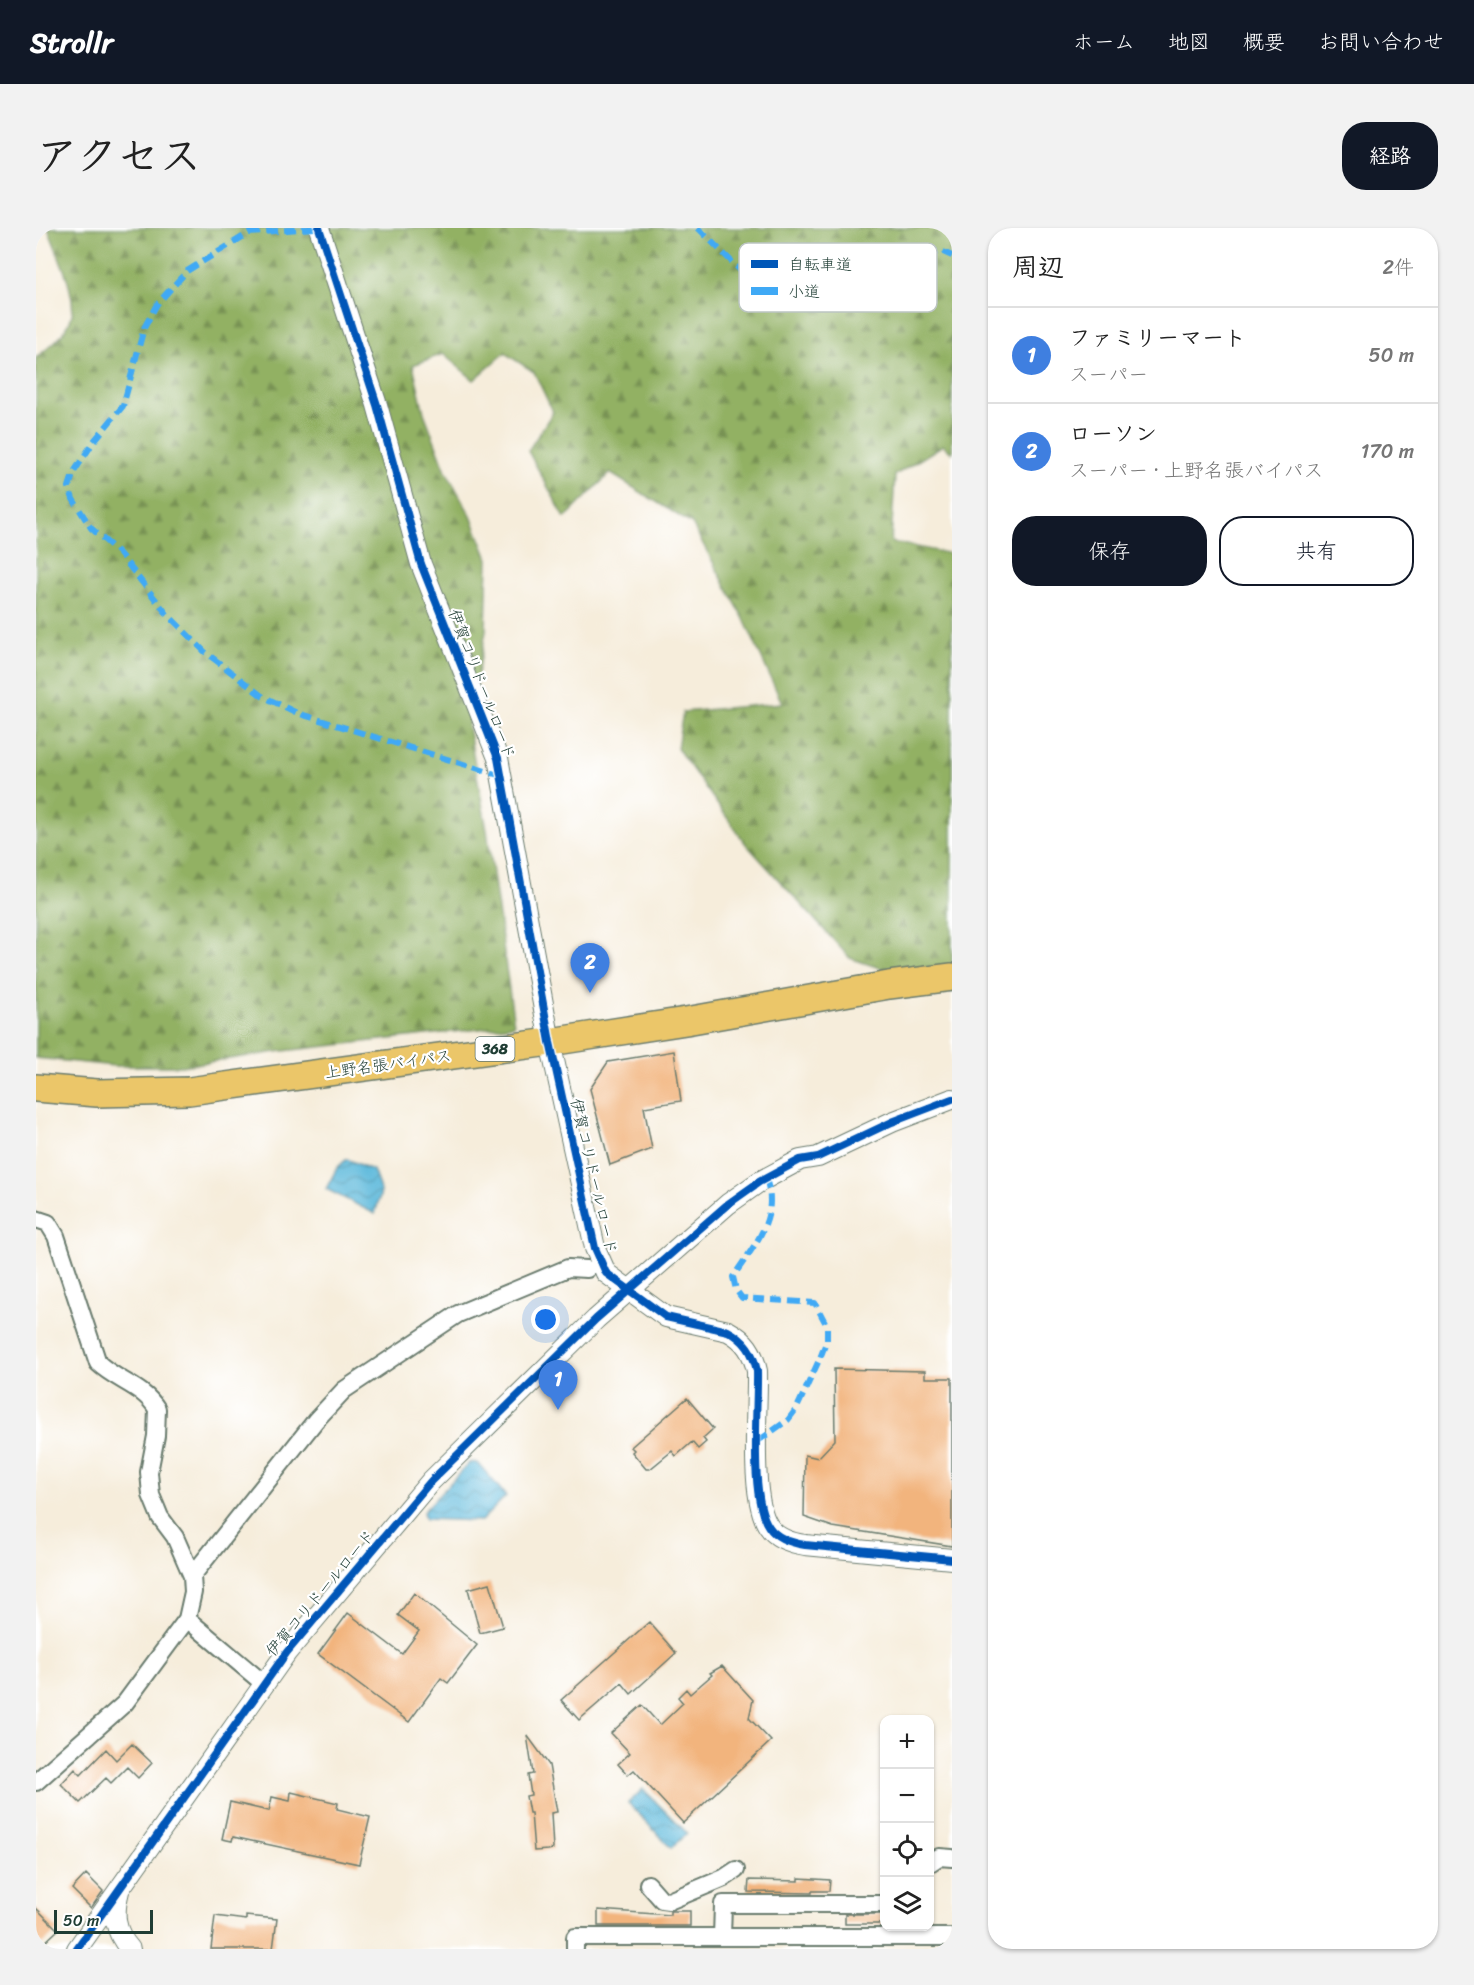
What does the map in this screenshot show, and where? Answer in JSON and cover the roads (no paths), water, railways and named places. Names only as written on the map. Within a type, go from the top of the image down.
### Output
[{"type":"highway","name":"上野名張バイパス","points":[[36,1088],[97,1093],[189,1091],[550,1042],[686,1021],[889,985],[952,977]]},
{"type":"street","name":"伊賀コリドールロード","points":[[79,1948],[263,1683],[431,1481],[596,1319],[629,1292],[606,1273],[595,1248],[550,1042],[498,758],[422,564],[377,405],[319,228]]},
{"type":"street","points":[[952,1099],[892,1122],[818,1157],[800,1160],[759,1182],[728,1204],[629,1292],[666,1317],[728,1331],[737,1336],[751,1351],[757,1371],[758,1500],[765,1521],[775,1534],[786,1541],[805,1545],[952,1559]]},
{"type":"street","points":[[36,1219],[48,1223],[57,1236],[98,1363],[108,1372],[141,1390],[157,1409],[156,1436],[149,1472],[151,1495],[160,1517],[175,1536],[192,1576],[193,1592],[186,1619],[125,1703],[36,1782]]},
{"type":"street","points":[[192,1576],[316,1420],[344,1390],[458,1314],[568,1268],[587,1269]]},
{"type":"street","points":[[186,1619],[263,1683]]},
{"type":"street","points":[[934,1860],[939,1857],[952,1858]]},
{"type":"street","points":[[648,1884],[662,1900],[669,1901],[730,1874],[723,1904],[722,1937]]},
{"type":"street","points":[[120,1889],[117,1930],[130,1949]]},
{"type":"street","points":[[723,1904],[880,1904]]},
{"type":"street","points":[[575,1949],[575,1937],[722,1937],[909,1932],[952,1937]]},
{"type":"water","points":[[347,1159],[373,1170],[381,1192],[375,1214],[326,1189],[337,1168]]},
{"type":"water","points":[[470,1462],[478,1463],[506,1496],[481,1521],[425,1519],[423,1512]]},
{"type":"water","points":[[643,1789],[687,1833],[671,1848],[628,1803]]},
{"type":"place","name":"ローソン","points":[[590,993]]},
{"type":"place","name":"ファミリーマート","points":[[558,1410]]}]
